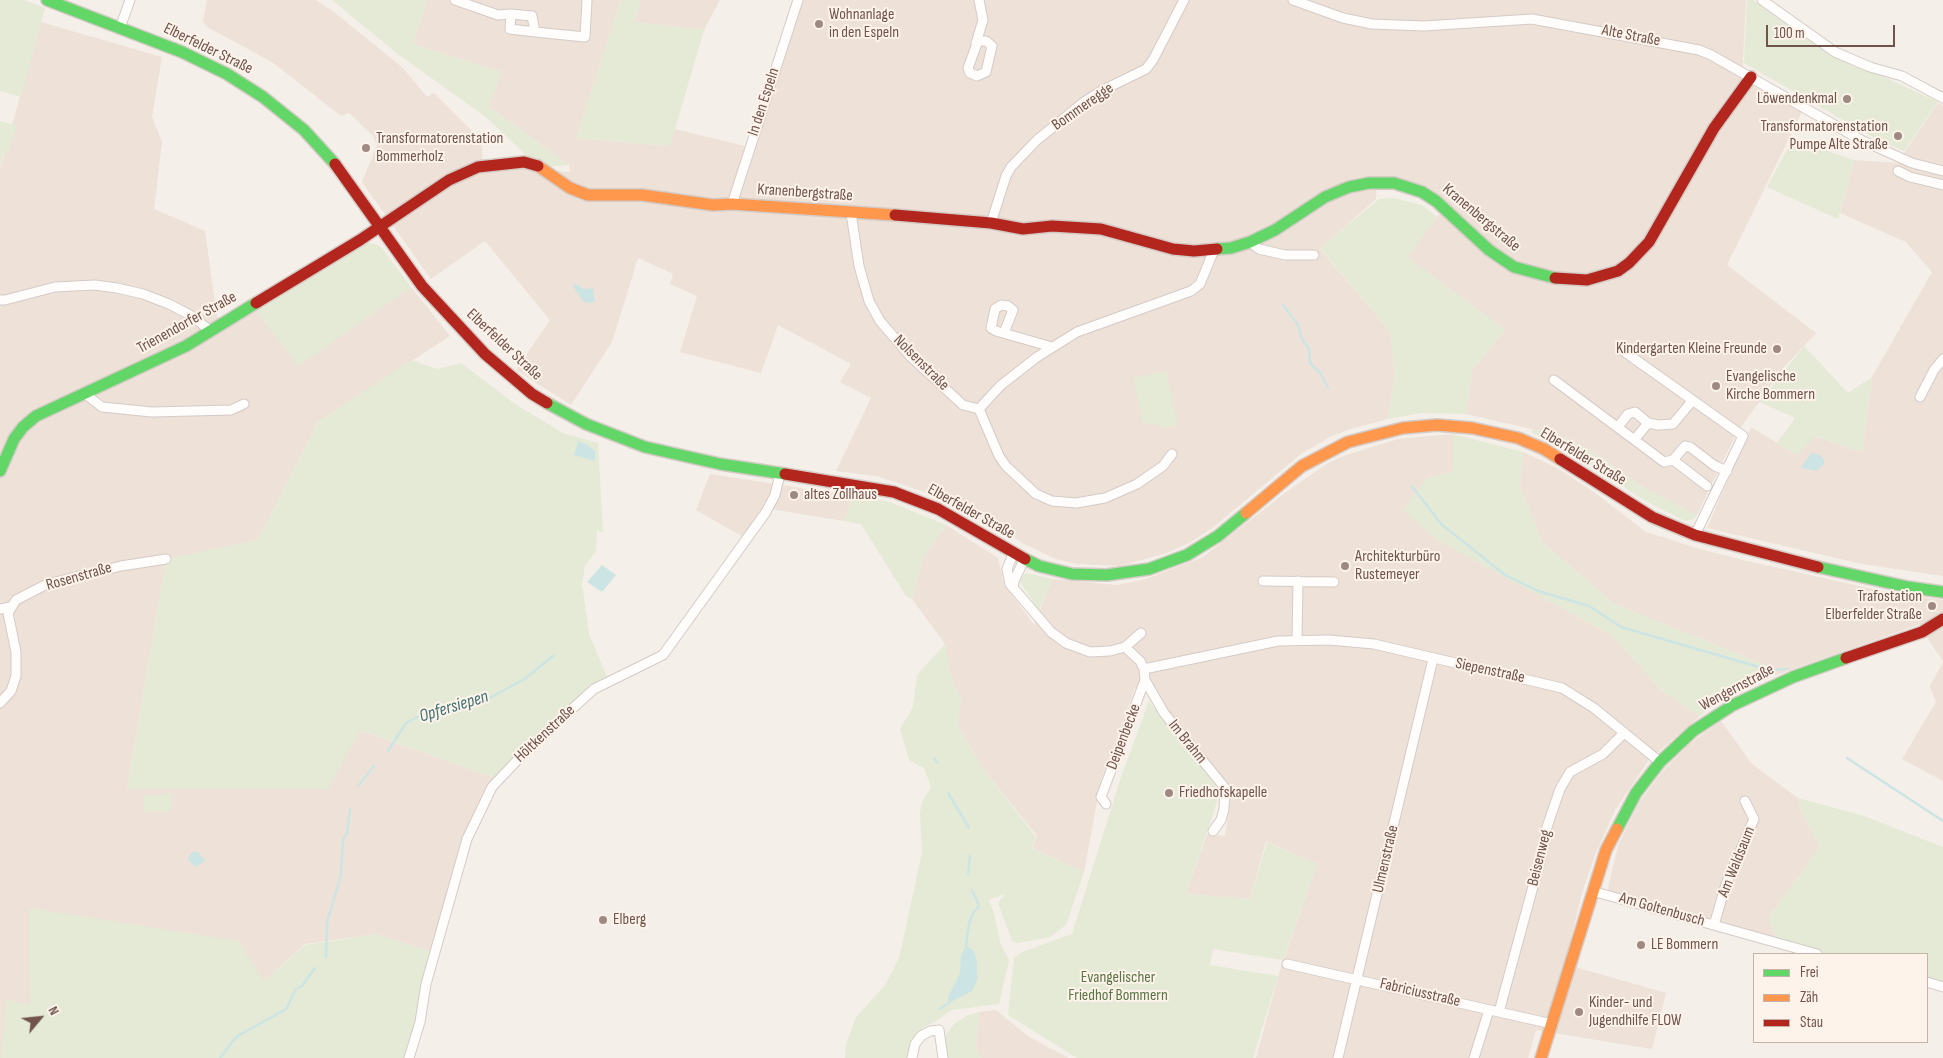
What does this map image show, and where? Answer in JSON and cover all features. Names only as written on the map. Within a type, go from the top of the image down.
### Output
[{"type":"main road","name":"Elberfelder Straße","points":[[47,0],[209,64],[263,97],[314,139],[332,160],[422,286],[458,328],[485,354],[532,394],[586,424],[645,447],[780,474],[866,486],[911,497],[938,509],[1024,560],[1056,571],[1094,575],[1134,573],[1162,566],[1187,556],[1209,542],[1287,477],[1331,449],[1390,430],[1425,425],[1472,428],[1529,442],[1570,464],[1652,517],[1695,535],[1820,567],[1908,587],[1943,592]]},
{"type":"main road","name":"Kranenbergstraße","points":[[379,226],[464,172],[478,167],[524,162],[540,166],[570,188],[588,195],[642,195],[713,205],[732,204],[991,223],[1023,229],[1052,226],[1100,229],[1173,249],[1194,251],[1214,250],[1250,242],[1275,230],[1336,192],[1357,184],[1394,183],[1422,192],[1436,201],[1488,250],[1514,267],[1532,274],[1561,280],[1587,280],[1611,274],[1629,263],[1649,242],[1714,128],[1751,77]]},
{"type":"main road","name":"Trienendorfer Straße","points":[[0,471],[10,445],[29,421],[84,393],[164,357],[211,331],[379,226]]},
{"type":"main road","name":"Wengernstraße","points":[[1541,1058],[1606,850],[1636,793],[1660,762],[1693,731],[1733,705],[1793,677],[1922,632],[1943,620]]},
{"type":"street","points":[[120,28],[130,0]]},
{"type":"street","points":[[455,0],[498,15],[532,16],[535,32]]},
{"type":"street","points":[[511,14],[510,29],[585,37],[587,0]]},
{"type":"street","name":"In den Espeln","points":[[732,204],[798,0]]},
{"type":"street","points":[[976,43],[982,29],[983,20],[979,0]]},
{"type":"street","name":"Bommeregge","points":[[991,223],[1006,176],[1011,167],[1037,140],[1084,102],[1103,90],[1146,69],[1153,60],[1184,0]]},
{"type":"street","name":"Alte Straße","points":[[1293,0],[1343,18],[1372,24],[1424,26],[1524,18],[1563,23],[1699,50],[1862,140],[1912,163],[1943,171]]},
{"type":"street","points":[[1762,0],[1836,52],[1870,67],[1902,76],[1943,98]]},
{"type":"street","points":[[1898,171],[1910,177],[1943,185]]},
{"type":"street","name":"Nolsenstraße","points":[[851,213],[858,266],[869,301],[880,321],[911,357],[963,405],[979,409]]},
{"type":"street","points":[[1250,242],[1258,249],[1285,255],[1314,255]]},
{"type":"street","points":[[1172,454],[1163,466],[1137,484],[1105,498],[1076,503],[1052,501],[1036,494],[1006,466],[999,456],[979,409],[1000,386],[1052,347],[1084,329],[1191,291],[1200,284],[1214,250]]},
{"type":"street","points":[[0,300],[55,287],[95,285],[117,288],[143,294],[169,304],[190,315],[211,331]]},
{"type":"street","points":[[1004,333],[1052,347]]},
{"type":"street","points":[[1622,350],[1743,436],[1695,535]]},
{"type":"street","points":[[1920,398],[1943,361]]},
{"type":"street","points":[[1554,380],[1664,462],[1674,460],[1685,446],[1727,472]]},
{"type":"street","points":[[84,393],[102,408],[152,412],[231,410],[244,404]]},
{"type":"street","points":[[1618,427],[1631,412],[1635,412],[1648,423],[1658,425],[1673,424],[1692,401]]},
{"type":"street","points":[[1635,439],[1648,423]]},
{"type":"street","points":[[1674,460],[1707,486]]},
{"type":"street","name":"Höltkenstraße","points":[[409,1058],[420,1022],[428,976],[466,839],[492,787],[525,752],[594,689],[663,655],[766,512],[775,494],[780,474]]},
{"type":"street","points":[[1013,554],[1007,569],[1008,578],[1013,588],[1044,625],[1066,643],[1090,652],[1110,651],[1125,646],[1141,633]]},
{"type":"street","name":"Rosenstraße","points":[[10,607],[16,600],[47,584],[121,566],[166,560]]},
{"type":"street","points":[[1013,588],[1014,581],[1024,560]]},
{"type":"street","points":[[1263,581],[1334,582]]},
{"type":"street","points":[[1297,640],[1298,581]]},
{"type":"street","points":[[0,609],[10,607],[8,620],[16,652],[17,668],[11,691],[0,703]]},
{"type":"street","name":"Siepenstraße","points":[[1144,669],[1278,641],[1363,642],[1555,686],[1575,696],[1660,762]]},
{"type":"street","points":[[1125,646],[1140,661],[1144,669]]},
{"type":"street","name":"Ulmenstraße","points":[[1338,1058],[1433,659]]},
{"type":"street","name":"Deipenbecke","points":[[1106,804],[1101,797],[1145,680],[1144,669]]},
{"type":"street","name":"Im Brahm","points":[[1145,680],[1164,713],[1224,788],[1224,809],[1221,820],[1213,831]]},
{"type":"street","name":"Beisenweg","points":[[1499,1012],[1541,857],[1546,830],[1560,789],[1570,772],[1603,754],[1624,733]]},
{"type":"street","name":"Am Waldsaum","points":[[1714,925],[1726,884],[1754,819],[1745,801]]},
{"type":"street","name":"Am Goltenbusch","points":[[1592,891],[1814,953]]},
{"type":"street","name":"Fabriciusstraße","points":[[1287,964],[1552,1024]]},
{"type":"street","points":[[1928,982],[1943,987]]},
{"type":"street","points":[[1474,1058],[1489,1010]]},
{"type":"street","points":[[912,1058],[915,1044],[921,1036],[930,1031],[939,1030],[943,1058]]},
{"type":"shaded area","points":[[207,0],[316,0],[334,12],[403,68],[427,97],[434,93],[481,140],[483,164],[465,175],[525,166],[539,170],[570,172],[569,165],[489,107],[501,72],[413,44],[427,0],[621,0],[576,138],[669,146],[675,129],[753,148],[802,0],[1746,0],[1742,80],[1802,112],[1727,265],[1816,333],[1785,366],[1736,434],[1697,515],[1643,487],[1590,450],[1558,435],[1466,414],[1472,370],[1505,330],[1406,257],[1437,217],[1449,206],[1377,184],[1376,199],[1320,249],[1390,331],[1395,376],[1388,419],[1347,430],[1330,437],[1301,454],[1211,529],[1191,542],[1167,553],[1120,566],[1078,564],[1056,559],[1022,543],[991,521],[940,497],[876,476],[836,471],[871,398],[840,382],[851,364],[778,325],[761,373],[680,352],[697,296],[670,284],[673,274],[638,258],[612,342],[571,405],[516,370],[550,320],[485,241],[431,279],[362,182],[377,145],[372,135],[349,113],[341,116],[272,62],[207,27],[203,21]]},
{"type":"shaded area","points":[[641,0],[720,0],[704,30],[634,22]]},
{"type":"shaded area","points":[[41,22],[162,57],[152,117],[162,142],[154,209],[205,231],[217,317],[226,328],[256,310],[298,365],[411,287],[450,336],[318,422],[258,540],[166,560],[127,788],[328,789],[359,730],[495,778],[479,806],[431,952],[376,934],[305,944],[264,981],[30,908],[31,1058],[0,1058],[0,168]]},
{"type":"shaded area","points":[[1938,103],[1943,106],[1943,576],[1862,564],[1707,528],[1751,427],[1797,455],[1814,436],[1862,452],[1872,377],[1932,272],[1906,242],[1840,213],[1854,160],[1897,163]]},
{"type":"shaded area","points":[[1453,434],[1453,471],[1426,479],[1438,540],[1613,636],[1661,690],[1700,716],[1649,760],[1615,810],[1595,855],[1582,893],[1565,964],[1666,993],[1652,1049],[1536,1030],[1528,1058],[1256,1058],[1280,970],[1317,864],[1266,841],[1250,899],[1186,894],[1207,834],[1225,836],[1232,790],[1155,695],[1135,688],[1101,780],[1084,872],[1032,848],[1037,836],[984,770],[957,725],[961,700],[950,675],[945,644],[912,599],[923,558],[946,525],[998,558],[1004,584],[1034,625],[1052,579],[1117,585],[1146,579],[1203,557],[1286,492],[1328,463],[1346,455],[1398,439]]},
{"type":"shaded area","points":[[1523,452],[1557,468],[1591,490],[1646,532],[1747,561],[1890,593],[1943,600],[1943,661],[1920,624],[1776,675],[1771,667],[1614,604],[1542,542],[1520,487]]},
{"type":"shaded area","points":[[710,474],[853,496],[844,521],[771,509],[745,538],[696,510]]},
{"type":"shaded area","points":[[1943,662],[1943,781],[1902,759],[1936,702],[1930,686]]},
{"type":"shaded area","points":[[1721,721],[1752,764],[1798,798],[1800,809],[1820,847],[1769,917],[1777,941],[1610,893],[1608,888],[1618,846],[1639,803],[1662,772],[1688,745]]},
{"type":"shaded area","points":[[996,1010],[1029,1037],[1069,1058],[981,1058],[976,1047],[979,1012]]},
{"type":"green space","points":[[0,0],[25,0],[45,8],[21,97],[0,91]]},
{"type":"green space","points":[[332,0],[427,0],[413,44],[501,72],[489,107],[569,165],[543,167],[529,158],[486,117],[399,55]]},
{"type":"green space","points":[[621,0],[641,0],[634,22],[704,30],[670,146],[576,138]]},
{"type":"green space","points":[[1747,0],[1753,0],[1815,45],[1938,102],[1904,151],[1878,140],[1744,63]]},
{"type":"green space","points":[[0,121],[17,126],[8,153],[4,152],[0,166]]},
{"type":"green space","points":[[1796,140],[1854,160],[1838,219],[1767,187],[1791,142]]},
{"type":"green space","points":[[1393,198],[1422,205],[1437,217],[1407,257],[1505,330],[1472,370],[1466,414],[1422,413],[1388,419],[1395,376],[1390,331],[1320,248],[1379,199]]},
{"type":"green space","points":[[364,243],[375,244],[382,248],[411,287],[298,366],[256,310]]},
{"type":"green space","points":[[1804,346],[1848,393],[1872,377],[1862,452],[1815,436],[1797,455],[1777,443],[1795,418],[1760,402]]},
{"type":"green space","points":[[411,360],[437,369],[461,363],[515,404],[563,433],[598,443],[603,533],[597,530],[596,551],[585,566],[582,584],[589,634],[607,677],[589,690],[495,778],[360,730],[328,789],[127,789],[166,559],[258,540],[318,422]]},
{"type":"green space","points":[[1166,371],[1178,425],[1162,428],[1157,425],[1143,423],[1133,378]]},
{"type":"green space","points":[[1532,429],[1558,435],[1590,450],[1643,487],[1697,515],[1694,519],[1685,521],[1661,509],[1642,499],[1567,449],[1532,433]]},
{"type":"green space","points":[[1453,434],[1523,452],[1520,487],[1542,542],[1614,604],[1771,667],[1776,675],[1771,675],[1726,697],[1700,716],[1661,690],[1613,636],[1437,540],[1403,510],[1426,479],[1453,471]]},
{"type":"green space","points":[[853,496],[890,502],[946,525],[923,558],[912,599],[906,596],[861,524],[844,521]]},
{"type":"green space","points":[[1027,573],[1052,579],[1039,611],[1020,582],[1021,577]]},
{"type":"green space","points":[[945,644],[950,675],[961,700],[957,725],[984,770],[1036,837],[1031,848],[1084,872],[1066,925],[1050,937],[1017,943],[1012,941],[998,903],[1005,894],[989,900],[994,913],[1000,942],[1009,960],[999,1004],[951,1010],[937,1021],[923,1027],[915,1038],[908,1058],[845,1058],[846,1044],[856,1017],[885,985],[899,958],[922,852],[920,813],[922,802],[931,787],[924,768],[909,760],[900,729],[913,707],[917,675]]},
{"type":"green space","name":"Evangelischer Friedhof Bommern","points":[[1149,701],[1218,789],[1217,802],[1186,894],[1250,899],[1267,842],[1317,864],[1283,960],[1213,949],[1210,965],[1278,976],[1253,1058],[1077,1058],[1008,1015],[1014,958],[1022,952],[1072,934],[1121,777]]},
{"type":"green space","points":[[172,794],[172,810],[144,812],[144,795]]},
{"type":"green space","points":[[1798,798],[1864,816],[1943,847],[1943,982],[1928,978],[1928,953],[1819,953],[1777,941],[1769,917],[1820,847],[1800,809]]},
{"type":"green space","points":[[29,908],[238,941],[264,981],[305,945],[376,934],[431,952],[418,1022],[407,1058],[1,1058],[6,999],[30,1005]]},
{"type":"green space","points":[[979,1012],[976,1047],[981,1058],[946,1058],[946,1035],[954,1024],[966,1016]]},
{"type":"water","points":[[574,283],[584,289],[593,288],[595,302],[587,303],[582,300],[573,286]]},
{"type":"water","points":[[578,441],[588,445],[595,451],[595,461],[574,455]]},
{"type":"water","points":[[1811,453],[1820,455],[1824,460],[1824,464],[1816,471],[1801,468]]},
{"type":"water","points":[[602,565],[616,575],[602,592],[587,582]]},
{"type":"water","points":[[194,851],[199,853],[205,861],[196,867],[189,861],[188,857]]},
{"type":"water","points":[[966,946],[973,950],[977,960],[977,980],[972,991],[949,1003],[948,997],[960,973],[961,955]]},
{"type":"waterway","points":[[1283,305],[1298,325],[1302,339],[1309,349],[1310,363],[1321,374],[1328,388]]},
{"type":"waterway","points":[[1412,486],[1441,524],[1505,575],[1538,591],[1589,606],[1621,627],[1769,670],[1787,669]]},
{"type":"waterway","name":"Opfersiepen","points":[[388,751],[406,723],[423,714],[488,699],[526,678],[554,655]]},
{"type":"waterway","points":[[934,758],[938,763]]},
{"type":"waterway","points":[[1847,758],[1943,821]]},
{"type":"waterway","name":"Opfersiepen","points":[[358,786],[374,766]]},
{"type":"waterway","points":[[948,793],[969,828]]},
{"type":"waterway","name":"Opfersiepen","points":[[326,957],[327,922],[341,875],[343,839],[347,833],[350,809]]},
{"type":"waterway","points":[[968,874],[970,856]]},
{"type":"waterway","points":[[966,946],[969,924],[973,913],[979,906],[972,890]]},
{"type":"waterway","name":"Opfersiepen","points":[[220,1058],[236,1037],[286,1009],[296,989],[302,986],[315,968]]},
{"type":"waterway","points":[[940,1009],[949,1003]]},
{"type":"traffic: fast","points":[[47,0],[182,52],[227,74],[263,97],[304,130],[335,164]]},
{"type":"traffic: fast","points":[[1217,249],[1231,248],[1250,242],[1275,230],[1325,197],[1349,187],[1369,183],[1394,183],[1422,192],[1436,201],[1489,250],[1514,267],[1555,278]]},
{"type":"traffic: fast","points":[[0,471],[14,439],[23,427],[36,416],[186,346],[256,303]]},
{"type":"traffic: fast","points":[[547,403],[586,424],[645,447],[720,464],[785,474]]},
{"type":"traffic: fast","points":[[1025,559],[1039,566],[1072,574],[1107,575],[1149,569],[1187,555],[1218,536],[1246,513]]},
{"type":"traffic: fast","points":[[1818,567],[1908,587],[1943,592]]},
{"type":"traffic: fast","points":[[1617,829],[1636,793],[1660,762],[1693,731],[1733,705],[1793,677],[1846,658]]},
{"type":"traffic: slow","points":[[538,166],[570,188],[588,195],[642,195],[713,205],[732,204],[895,215]]},
{"type":"traffic: slow","points":[[1246,513],[1302,466],[1348,442],[1403,428],[1437,425],[1472,428],[1518,438],[1544,449],[1560,459]]},
{"type":"traffic: slow","points":[[1541,1058],[1606,850],[1617,829]]},
{"type":"traffic: jam","points":[[1555,278],[1587,280],[1618,271],[1629,263],[1649,242],[1714,128],[1751,77]]},
{"type":"traffic: jam","points":[[256,303],[360,240],[449,180],[478,167],[524,162],[538,166]]},
{"type":"traffic: jam","points":[[335,164],[422,286],[485,354],[532,394],[547,403]]},
{"type":"traffic: jam","points":[[895,215],[991,223],[1023,229],[1052,226],[1101,229],[1173,249],[1194,251],[1217,249]]},
{"type":"traffic: jam","points":[[1560,459],[1652,517],[1695,535],[1818,567]]},
{"type":"traffic: jam","points":[[785,474],[894,492],[938,509],[1025,559]]},
{"type":"traffic: jam","points":[[1846,658],[1922,632],[1943,619]]},
{"type":"place","name":"Wohnanlage in den Espeln","points":[[819,24]]},
{"type":"place","name":"Löwendenkmal","points":[[1847,99]]},
{"type":"place","name":"Transformatorenstation Pumpe Alte Straße","points":[[1898,136]]},
{"type":"place","name":"Transformatorenstation Bommerholz","points":[[366,148]]},
{"type":"place","name":"Kindergarten Kleine Freunde","points":[[1777,349]]},
{"type":"place","name":"Evangelische Kirche Bommern","points":[[1716,386]]},
{"type":"place","name":"altes Zollhaus","points":[[794,495]]},
{"type":"place","name":"Architekturbüro Rustemeyer","points":[[1345,566]]},
{"type":"place","name":"Trafostation Elberfelder Straße","points":[[1932,606]]},
{"type":"place","name":"Friedhofskapelle","points":[[1169,793]]},
{"type":"place","name":"Elberg","points":[[603,920]]},
{"type":"place","name":"LE Bommern","points":[[1641,945]]},
{"type":"place","name":"Kinder- und Jugendhilfe FLOW","points":[[1579,1012]]}]
